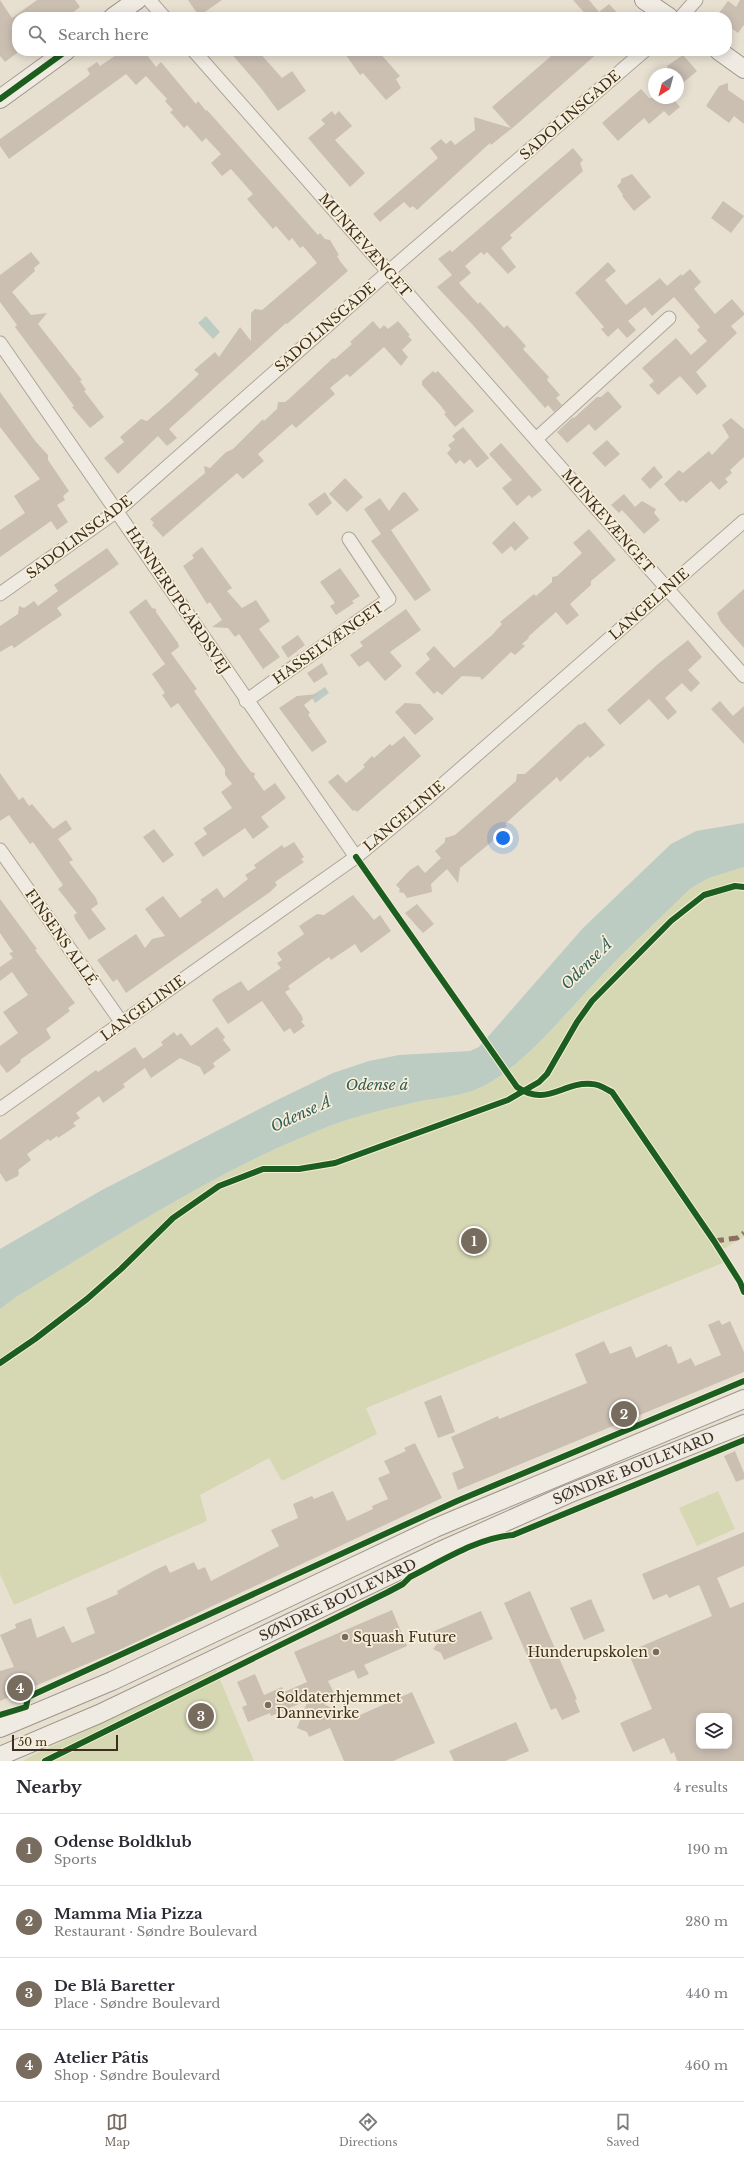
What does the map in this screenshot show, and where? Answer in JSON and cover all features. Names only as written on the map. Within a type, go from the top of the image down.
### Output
[{"type":"street","points":[[120,12],[136,0]]},
{"type":"street","points":[[149,0],[160,12]]},
{"type":"street","points":[[644,0],[662,12]]},
{"type":"street","points":[[686,12],[696,0]]},
{"type":"street","points":[[0,99],[59,56]]},
{"type":"street","name":"MUNKEVÆNGET","points":[[198,56],[744,676]]},
{"type":"street","name":"SADOLINSGADE","points":[[0,594],[117,511],[388,272],[638,56]]},
{"type":"street","points":[[725,56],[744,69]]},
{"type":"street","points":[[536,439],[669,318]]},
{"type":"street","name":"HANNERUPGÅRDSVEJ","points":[[0,343],[117,511],[246,701],[356,857]]},
{"type":"street","name":"LANGELINIE","points":[[0,1109],[356,857],[744,521]]},
{"type":"street","name":"HASSELVÆNGET","points":[[246,701],[389,599],[349,539]]},
{"type":"street","name":"FINSENS ALLÉ","points":[[0,850],[122,1023]]},
{"type":"street","name":"SØNDRE BOULEVARD","points":[[0,1728],[112,1681],[435,1528],[744,1399]]},
{"type":"street","name":"SØNDRE BOULEVARD","points":[[0,1756],[99,1714],[438,1552],[561,1497],[744,1424]]},
{"type":"street","points":[[0,1715],[26,1707],[44,1710]]},
{"type":"green space","points":[[744,867],[744,882],[726,883],[744,887],[744,1237],[718,1252],[725,1262],[366,1408],[377,1434],[282,1481],[269,1458],[200,1495],[207,1521],[14,1605],[0,1574],[0,1309],[16,1297],[126,1230],[201,1187],[278,1148],[317,1131],[355,1117],[421,1101],[466,1093],[491,1082],[505,1073],[530,1051],[612,964],[691,888],[709,878]]},
{"type":"green space","points":[[718,1491],[735,1529],[697,1546],[679,1508]]},
{"type":"green space","points":[[216,1670],[254,1761],[23,1761],[31,1756]]},
{"type":"water","points":[[206,316],[220,332],[213,339],[198,323]]},
{"type":"water","points":[[325,687],[329,693],[315,703],[311,696]]},
{"type":"water","name":"Odense å","points":[[744,823],[744,867],[709,878],[691,888],[612,964],[530,1051],[505,1073],[491,1082],[466,1093],[421,1101],[355,1117],[317,1131],[278,1148],[201,1187],[126,1230],[16,1297],[0,1309],[0,1249],[102,1190],[275,1101],[333,1073],[369,1061],[399,1055],[470,1051],[479,1047],[583,928],[671,844],[696,831]]},
{"type":"building","points":[[0,0],[12,18],[13,56],[5,62],[0,56]]},
{"type":"building","points":[[37,0],[75,0],[80,7],[74,12],[20,12]]},
{"type":"building","points":[[188,0],[222,0],[205,12],[196,12]]},
{"type":"building","points":[[573,0],[589,0],[599,12],[584,12]]},
{"type":"building","points":[[740,0],[744,0],[744,25],[738,33],[732,29],[732,12],[720,12],[728,1],[736,7]]},
{"type":"building","points":[[609,4],[616,12],[599,12]]},
{"type":"building","points":[[115,56],[148,56],[156,67],[161,62],[196,104],[198,101],[206,111],[207,110],[318,235],[320,233],[325,239],[330,240],[339,255],[337,256],[348,271],[287,324],[286,323],[169,429],[177,438],[167,446],[158,436],[118,474],[104,458],[124,442],[120,437],[141,419],[147,421],[168,403],[199,374],[194,370],[215,352],[219,357],[240,327],[251,341],[251,313],[255,309],[262,310],[317,263],[303,246],[300,248],[292,238],[289,241],[276,226],[273,229],[247,199],[253,194],[231,169],[222,176],[211,163],[221,154],[206,138],[202,142],[187,125],[184,128],[170,112],[173,110],[165,101],[167,99],[146,76],[136,85],[126,74],[9,159],[0,146],[0,139],[87,77],[90,74],[87,69],[97,62],[100,66]]},
{"type":"building","points":[[233,56],[262,56],[282,78],[292,71],[306,91],[278,111]]},
{"type":"building","points":[[347,56],[382,56],[400,76],[396,79],[401,88],[386,100],[363,73],[360,75]]},
{"type":"building","points":[[551,56],[594,56],[516,125],[491,145],[490,143],[417,210],[413,206],[410,208],[404,202],[380,222],[373,214],[438,158],[430,148],[441,139],[446,144],[451,140],[455,145],[475,130],[474,117],[511,128],[492,107]]},
{"type":"building","points":[[684,56],[697,71],[684,82],[684,68],[667,68],[667,66]]},
{"type":"building","points":[[728,83],[728,90],[744,101],[744,124],[734,116],[729,123],[706,106],[719,86]]},
{"type":"building","points":[[641,89],[648,97],[648,104],[678,104],[680,107],[669,116],[664,111],[649,124],[644,118],[618,141],[602,123]]},
{"type":"building","points":[[332,111],[335,115],[339,111],[352,126],[335,140],[365,173],[350,187],[308,138],[325,124],[321,120]]},
{"type":"building","points":[[573,148],[583,160],[580,163],[583,171],[510,235],[512,238],[501,248],[516,267],[508,274],[487,252],[484,255],[481,252],[465,266],[471,273],[459,283],[478,304],[480,302],[504,328],[507,325],[526,346],[523,349],[549,377],[547,380],[560,395],[556,398],[562,405],[554,412],[548,405],[545,408],[472,324],[437,287],[452,275],[438,259],[450,250],[452,252]]},
{"type":"building","points":[[632,174],[651,197],[634,211],[622,196],[623,195],[617,186],[621,182],[621,179]]},
{"type":"building","points":[[723,201],[744,216],[731,233],[711,218]]},
{"type":"building","points":[[31,252],[40,263],[34,268],[35,271],[12,292],[31,315],[47,313],[38,324],[82,380],[80,381],[86,390],[84,391],[104,417],[90,428],[72,407],[74,406],[15,327],[17,325],[0,302],[0,275]]},
{"type":"building","points":[[608,262],[616,271],[605,280],[626,305],[660,278],[667,286],[681,274],[682,276],[690,269],[701,282],[694,289],[715,314],[732,299],[744,313],[744,315],[731,326],[737,333],[696,372],[707,386],[697,395],[680,376],[658,395],[649,385],[654,381],[642,368],[676,338],[691,355],[707,341],[697,330],[700,327],[674,297],[652,316],[645,307],[628,321],[636,330],[627,338],[618,328],[608,337],[601,329],[604,327],[575,293]]},
{"type":"building","points":[[373,321],[380,329],[384,325],[388,329],[398,321],[410,335],[408,336],[412,340],[402,350],[408,357],[401,366],[384,347],[350,377],[347,374],[330,388],[335,394],[296,428],[292,424],[258,454],[264,461],[243,479],[237,473],[163,537],[152,525],[154,523],[150,519],[205,473],[204,466],[210,468],[226,452],[233,449],[263,419],[264,421],[277,409],[278,402],[285,402],[289,399],[333,358],[335,359],[352,344],[350,342]]},
{"type":"building","points":[[433,371],[435,373],[438,371],[474,411],[455,427],[444,414],[446,413],[441,406],[422,385],[422,381]]},
{"type":"building","points":[[608,391],[622,407],[595,431],[589,424],[567,443],[557,432],[597,397],[601,397]]},
{"type":"building","points":[[0,392],[36,442],[48,455],[48,460],[69,491],[63,496],[65,500],[57,505],[68,522],[57,530],[51,521],[0,557],[0,530],[25,513],[14,496],[40,479],[0,427]]},
{"type":"building","points":[[731,418],[744,429],[744,457],[730,470],[732,473],[725,479],[728,482],[719,490],[711,481],[686,503],[683,500],[680,502],[664,484],[679,470],[683,473],[709,451],[712,455],[729,437],[722,425]]},
{"type":"building","points":[[463,427],[489,458],[477,468],[470,459],[464,464],[460,460],[456,464],[447,453],[451,449],[448,445],[455,440],[452,436]]},
{"type":"building","points":[[607,440],[620,454],[605,467],[592,453]]},
{"type":"building","points":[[501,443],[542,490],[532,498],[529,495],[517,506],[502,488],[512,480],[489,454]]},
{"type":"building","points":[[654,466],[663,477],[650,489],[641,479]]},
{"type":"building","points":[[345,478],[363,497],[347,512],[329,494]]},
{"type":"building","points":[[325,492],[332,503],[317,516],[308,504]]},
{"type":"building","points":[[405,492],[419,510],[391,530],[431,590],[415,601],[371,541],[381,534],[364,509],[380,498],[389,511],[402,493]]},
{"type":"building","points":[[624,494],[635,507],[642,501],[656,509],[654,513],[660,520],[644,534],[622,510],[619,513],[611,505]]},
{"type":"building","points":[[514,521],[529,538],[515,551],[511,546],[502,554],[492,543]]},
{"type":"building","points":[[589,529],[616,560],[591,581],[591,585],[570,604],[579,615],[567,625],[556,612],[528,637],[529,638],[522,644],[525,646],[515,655],[511,652],[482,680],[480,677],[462,676],[442,695],[437,691],[434,694],[415,673],[430,659],[426,654],[434,646],[454,668],[492,635],[502,624],[500,622],[534,594],[536,596],[552,582],[552,577],[557,576],[582,553],[573,543]]},
{"type":"building","points":[[202,547],[232,588],[227,591],[242,608],[256,600],[270,621],[259,629],[280,657],[263,669],[239,634],[235,637],[228,628],[212,627],[222,620],[210,602],[207,604],[183,566],[194,558],[192,555]]},
{"type":"building","points":[[107,548],[119,564],[57,608],[62,615],[14,648],[12,645],[0,652],[0,626],[18,614],[19,606],[24,608],[34,601],[38,606],[58,591],[54,585]]},
{"type":"building","points":[[340,568],[360,596],[352,601],[354,603],[336,615],[330,606],[335,603],[320,582]]},
{"type":"building","points":[[744,589],[744,648],[721,622],[717,613]]},
{"type":"building","points":[[146,599],[152,608],[156,609],[156,612],[178,643],[179,647],[171,653],[197,689],[194,691],[237,753],[251,772],[255,773],[254,777],[264,791],[275,783],[286,798],[261,817],[269,827],[253,839],[245,828],[203,857],[194,843],[207,834],[203,828],[232,808],[221,792],[232,784],[225,775],[225,769],[178,703],[171,708],[162,695],[165,693],[152,674],[165,664],[129,612]]},
{"type":"building","points":[[406,609],[421,630],[390,652],[402,666],[385,681],[368,661],[359,667],[350,655],[363,646],[360,642]]},
{"type":"building","points":[[298,635],[305,645],[288,658],[281,647]]},
{"type":"building","points":[[688,640],[702,657],[688,670],[700,683],[691,692],[682,683],[665,698],[677,712],[668,720],[649,699],[620,725],[607,710],[658,664]]},
{"type":"building","points":[[322,663],[328,674],[314,683],[307,673]]},
{"type":"building","points":[[318,694],[304,705],[310,713],[308,715],[327,742],[312,752],[279,708],[297,696]]},
{"type":"building","points":[[720,701],[733,716],[744,706],[744,744],[711,709]]},
{"type":"building","points":[[405,703],[420,704],[434,719],[415,735],[395,712]]},
{"type":"building","points":[[585,722],[605,745],[590,758],[588,756],[560,782],[557,777],[505,824],[507,826],[504,828],[508,832],[507,834],[498,842],[495,839],[460,868],[458,883],[447,869],[431,884],[432,892],[407,898],[404,893],[399,892],[400,889],[396,885],[410,870],[418,865],[425,873],[441,858],[435,851],[445,842],[445,838],[455,835],[516,781],[517,774],[525,774],[579,724],[580,725]]},
{"type":"building","points":[[404,736],[421,756],[357,812],[355,810],[353,811],[328,782],[338,774],[346,783],[365,767],[363,765],[372,756],[374,758],[390,744],[392,746]]},
{"type":"building","points":[[0,773],[19,800],[23,797],[29,806],[32,804],[53,829],[66,820],[72,829],[58,839],[73,860],[69,862],[96,898],[98,904],[91,909],[106,929],[89,940],[75,919],[74,915],[77,913],[58,889],[63,885],[33,842],[30,844],[9,815],[0,821]]},
{"type":"building","points":[[154,829],[174,855],[163,863],[143,837]]},
{"type":"building","points":[[294,842],[304,857],[301,859],[304,862],[275,882],[277,885],[270,892],[126,993],[117,979],[113,982],[97,960],[136,934],[145,948],[152,939],[165,936],[145,909],[163,896],[180,918],[202,902],[200,900],[217,888],[224,898],[248,879],[245,875],[256,868],[254,865],[282,845],[284,848]]},
{"type":"building","points":[[353,895],[374,920],[380,915],[391,931],[361,953],[355,944],[331,960],[329,957],[288,986],[290,989],[285,992],[302,1016],[303,1020],[301,1021],[305,1026],[294,1034],[290,1028],[284,1032],[262,1001],[228,1024],[212,1000],[241,981],[248,991],[281,968],[277,963],[282,960],[277,953],[304,934],[299,926],[317,914],[324,915]]},
{"type":"building","points":[[0,899],[37,949],[35,950],[75,1003],[68,1008],[70,1011],[46,1029],[51,1038],[20,1060],[21,1062],[7,1073],[0,1064],[0,1046],[18,1033],[3,1012],[28,995],[12,972],[0,981],[0,967],[13,958],[9,953],[13,952],[0,933]]},
{"type":"building","points":[[417,904],[434,924],[423,933],[405,913]]},
{"type":"building","points":[[217,1027],[225,1037],[223,1040],[231,1050],[213,1063],[215,1067],[204,1075],[200,1067],[180,1058],[151,1078],[145,1068],[123,1084],[125,1087],[103,1103],[99,1096],[76,1113],[80,1118],[73,1123],[76,1126],[58,1138],[57,1136],[50,1141],[48,1139],[27,1154],[31,1160],[18,1170],[18,1176],[6,1182],[0,1173],[0,1140],[96,1070],[98,1072],[135,1047],[143,1059],[163,1045],[161,1042],[174,1032],[177,1036],[181,1033],[191,1046]]},
{"type":"building","points":[[719,1320],[722,1325],[730,1321],[744,1352],[744,1372],[458,1490],[452,1473],[464,1468],[451,1437],[498,1416],[499,1419],[587,1383],[575,1354],[604,1341],[610,1354],[631,1346],[636,1358],[667,1344],[668,1347],[671,1346],[678,1364],[691,1358],[695,1366],[721,1355],[708,1325]]},
{"type":"building","points":[[441,1395],[455,1432],[438,1438],[424,1402]]},
{"type":"building","points":[[415,1443],[442,1498],[117,1651],[0,1701],[0,1671],[14,1667],[0,1635],[16,1628],[15,1624],[31,1618],[37,1638],[64,1626],[72,1643],[95,1633],[86,1608],[118,1594],[117,1591],[155,1570],[166,1565],[170,1573],[194,1562],[198,1570],[205,1567],[211,1581],[279,1546],[271,1530],[298,1518],[293,1504],[312,1496],[314,1499],[333,1491],[347,1521],[373,1509],[372,1506],[388,1499],[378,1478],[390,1473],[384,1461],[406,1451],[404,1448]]},
{"type":"building","points":[[735,1451],[744,1473],[744,1479],[736,1482],[724,1456]]},
{"type":"building","points":[[744,1532],[744,1566],[717,1578],[730,1608],[744,1602],[744,1761],[677,1761],[674,1752],[671,1754],[664,1738],[633,1752],[620,1723],[652,1709],[628,1652],[712,1616],[699,1585],[669,1598],[667,1594],[653,1600],[642,1574]]},
{"type":"building","points":[[530,1591],[577,1699],[575,1700],[580,1712],[562,1720],[556,1708],[551,1710],[504,1603]]},
{"type":"building","points":[[591,1599],[605,1631],[584,1640],[570,1608]]},
{"type":"building","points":[[392,1610],[407,1646],[364,1665],[369,1674],[358,1679],[354,1670],[328,1681],[337,1699],[324,1704],[351,1719],[412,1692],[435,1743],[393,1761],[344,1761],[330,1728],[309,1737],[307,1732],[297,1728],[308,1700],[271,1716],[270,1713],[248,1722],[242,1707],[247,1705],[237,1682],[255,1674],[264,1695],[282,1687],[284,1692],[307,1682],[294,1652]]},
{"type":"building","points":[[481,1611],[493,1639],[444,1660],[441,1653],[433,1649],[437,1644],[432,1632]]},
{"type":"building","points":[[516,1722],[529,1751],[505,1761],[454,1761],[449,1751]]},
{"type":"marked path","points":[[714,1241],[737,1238],[744,1233]]},
{"type":"cycle path","points":[[0,99],[59,56]]},
{"type":"cycle path","points":[[356,857],[517,1087],[528,1093],[537,1095],[555,1092],[582,1084],[595,1084],[612,1092],[714,1241],[740,1282],[744,1292]]},
{"type":"cycle path","points":[[0,1363],[35,1339],[87,1299],[121,1269],[173,1218],[219,1186],[263,1169],[299,1169],[335,1163],[508,1100],[539,1082],[547,1074],[577,1022],[592,1001],[671,921],[704,895],[735,886],[744,887]]},
{"type":"cycle path","points":[[0,1715],[26,1707],[28,1697],[457,1501],[744,1381]]},
{"type":"cycle path","points":[[45,1761],[388,1592],[403,1584],[410,1577],[473,1545],[500,1537],[513,1535],[744,1440]]},
{"type":"place","name":"Odense Boldklub","points":[[474,1241]]},
{"type":"place","name":"Mamma Mia Pizza","points":[[624,1414]]},
{"type":"place","name":"Squash Future","points":[[345,1637]]},
{"type":"place","name":"Hunderupskolen","points":[[656,1652]]},
{"type":"place","name":"Atelier Pâtis","points":[[20,1688]]},
{"type":"place","name":"Soldaterhjemmet Dannevirke","points":[[268,1705]]},
{"type":"place","name":"De Blå Baretter","points":[[201,1716]]},
{"type":"water label","name":"Odense Å","points":[[587,964]]},
{"type":"water label","name":"Odense Å","points":[[301,1114]]}]
